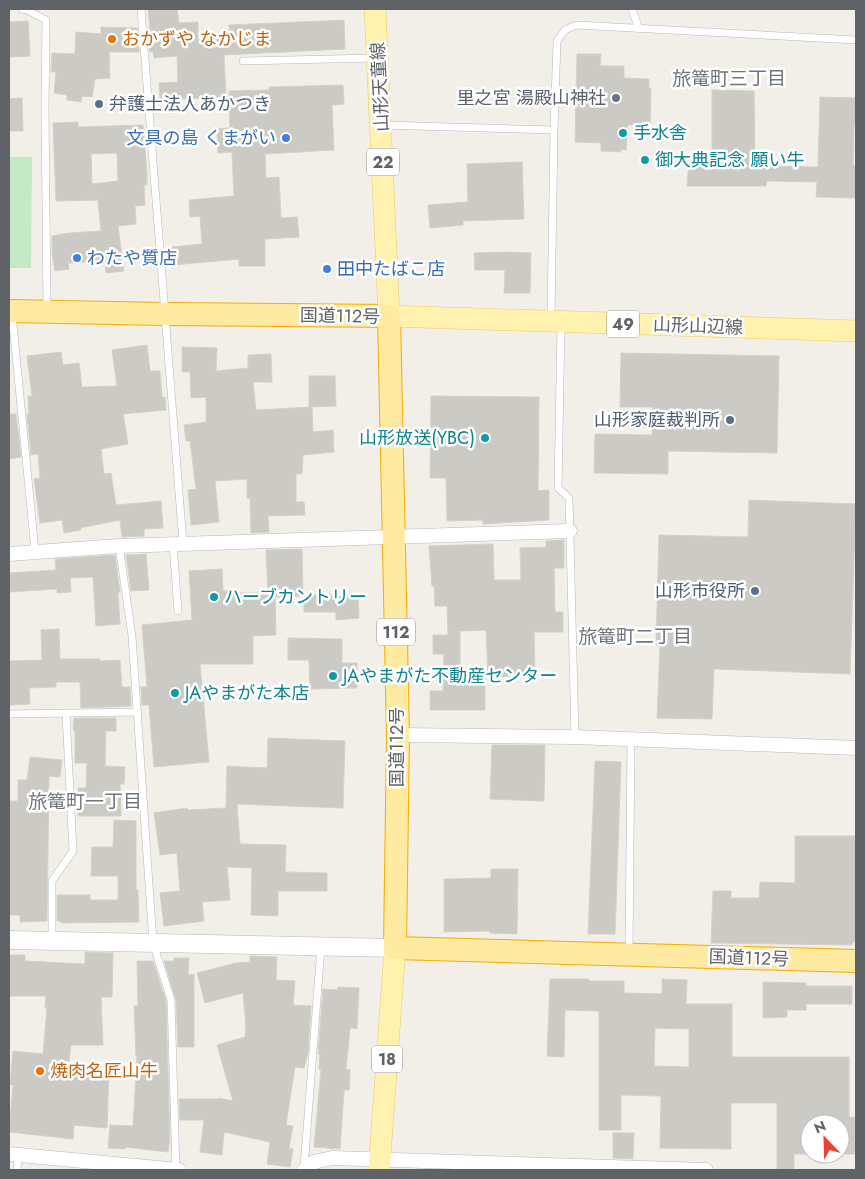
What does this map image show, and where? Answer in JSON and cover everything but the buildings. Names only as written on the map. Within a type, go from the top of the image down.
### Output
[{"type":"highway","name":"国道112号","points":[[10,311],[389,316],[398,735],[395,948],[856,961]]},
{"type":"main road","name":"山形天童線","points":[[375,9],[382,125],[389,316]]},
{"type":"main road","name":"山形山辺線","points":[[389,316],[856,331]]},
{"type":"main road","name":"18","points":[[379,1165],[395,948]]},
{"type":"street","points":[[9,554],[119,546],[570,531]]},
{"type":"street","points":[[398,735],[631,738],[856,748]]},
{"type":"street","points":[[9,940],[395,948]]},
{"type":"street","points":[[13,1155],[177,1170]]},
{"type":"street","points":[[304,1170],[314,1162],[332,1158],[379,1165],[706,1170]]},
{"type":"lane","points":[[22,9],[46,20],[45,109],[48,312]]},
{"type":"lane","points":[[141,9],[166,314],[178,544],[178,611]]},
{"type":"lane","points":[[632,9],[639,28]]},
{"type":"lane","points":[[575,737],[569,498],[558,488],[554,130],[557,41],[564,30],[576,25],[856,40]]},
{"type":"lane","points":[[243,61],[378,58]]},
{"type":"lane","points":[[382,125],[554,130]]},
{"type":"lane","points":[[10,311],[35,552]]},
{"type":"lane","points":[[119,546],[132,636],[153,943],[171,1000],[177,1170]]},
{"type":"lane","points":[[9,714],[138,712]]},
{"type":"lane","points":[[52,941],[52,880],[73,851],[66,713]]},
{"type":"lane","points":[[629,955],[631,738]]},
{"type":"lane","points":[[304,1170],[321,947]]},
{"type":"lane","points":[[13,1155],[17,1170]]},
{"type":"green space","points":[[9,157],[32,157],[31,268],[9,268]]},
{"type":"place","name":"おかずや なかじま","points":[[112,39]]},
{"type":"place","name":"里之宮 湯殿山神社","points":[[616,98]]},
{"type":"place","name":"弁護士法人あかつき","points":[[99,104]]},
{"type":"place","name":"手水舎","points":[[623,133]]},
{"type":"place","name":"文具の島 くまがい","points":[[286,138]]},
{"type":"place","name":"御大典記念 願い牛","points":[[645,160]]},
{"type":"place","name":"わたや質店","points":[[77,258]]},
{"type":"place","name":"田中たばこ店","points":[[327,269]]},
{"type":"place","name":"山形家庭裁判所","points":[[730,420]]},
{"type":"place","name":"山形放送(YBC)","points":[[485,438]]},
{"type":"place","name":"山形市役所","points":[[755,591]]},
{"type":"place","name":"ハーブカントリー","points":[[214,597]]},
{"type":"place","name":"JAやまがた不動産センター","points":[[333,676]]},
{"type":"place","name":"JAやまがた本店","points":[[175,693]]},
{"type":"place","name":"焼肉名匠山牛","points":[[40,1071]]},
{"type":"district","name":"旅篭町三丁目","points":[[729,78]]},
{"type":"district","name":"旅篭町二丁目","points":[[635,636]]},
{"type":"district","name":"旅篭町一丁目","points":[[85,801]]}]
